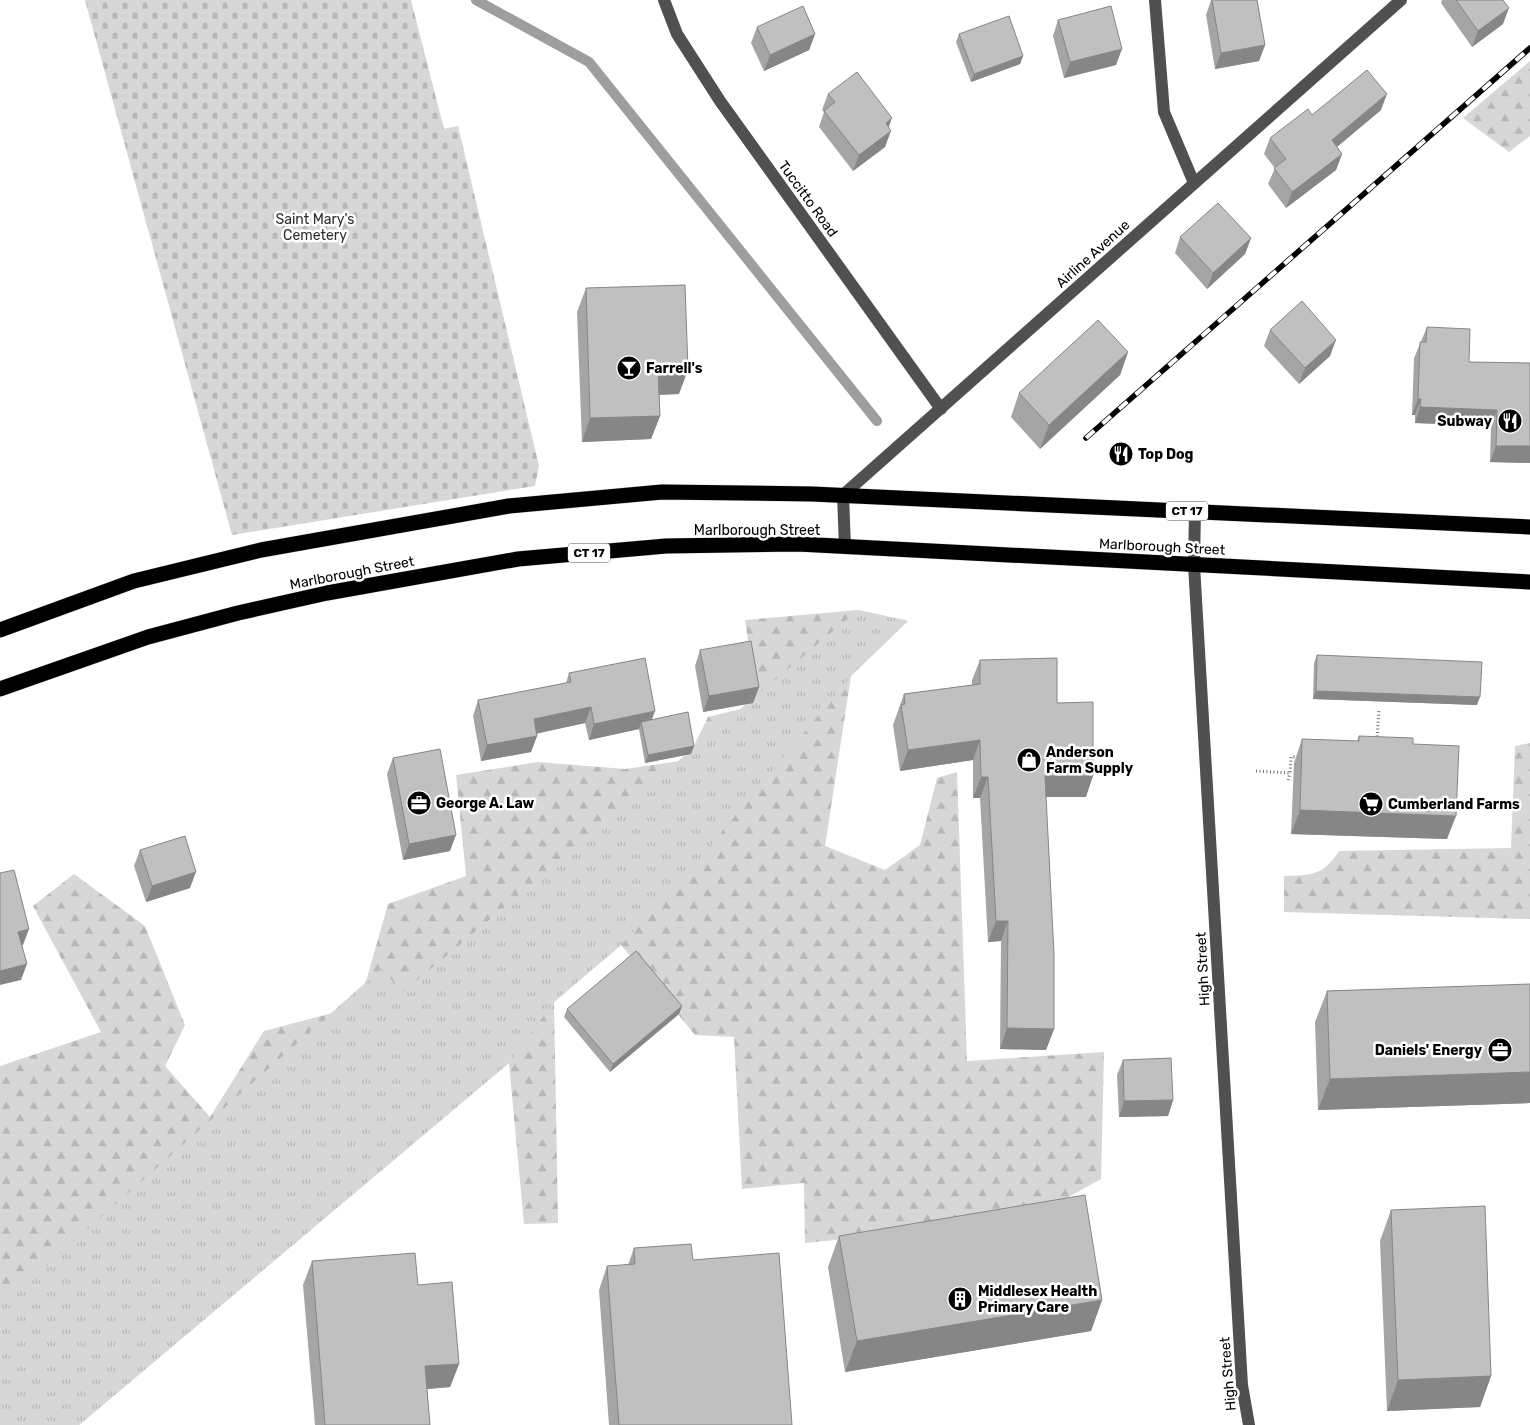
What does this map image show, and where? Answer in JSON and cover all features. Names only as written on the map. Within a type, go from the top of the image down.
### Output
[{"type":"highway","name":"CT 17","points":[[0,630],[134,582],[261,550],[509,506],[662,492],[843,495],[1530,527]]},
{"type":"highway","name":"Marlborough Street","points":[[0,689],[139,640],[238,613],[327,594],[518,559],[666,546],[798,544],[1530,582]]},
{"type":"street","name":"Tuccitto Road","points":[[664,0],[678,34],[720,102],[941,408]]},
{"type":"street","points":[[1155,0],[1164,112],[1194,183]]},
{"type":"street","name":"Airline Avenue","points":[[843,495],[1401,0]]},
{"type":"street","points":[[843,495],[845,547]]},
{"type":"street","name":"High Street","points":[[1195,511],[1194,565],[1242,1385],[1249,1425]]},
{"type":"path","points":[[1377,743],[1379,709]]},
{"type":"path","points":[[1288,780],[1291,757],[1301,757]]},
{"type":"path","points":[[1256,771],[1290,773]]},
{"type":"green space","name":"Saint Mary's Cemetery","points":[[85,0],[411,0],[444,129],[458,126],[539,466],[535,486],[232,535]]},
{"type":"green space","points":[[1530,61],[1530,136],[1509,152],[1463,118]]},
{"type":"green space","points":[[858,610],[908,621],[851,676],[825,846],[885,870],[920,845],[937,778],[957,772],[967,1061],[1104,1052],[1101,1179],[1025,1221],[805,1243],[804,1183],[742,1189],[734,1037],[695,1035],[621,945],[554,1002],[558,1223],[524,1224],[509,1063],[79,1425],[0,1425],[0,1066],[101,1032],[33,906],[74,874],[145,926],[185,1025],[165,1066],[210,1117],[264,1031],[359,1006],[388,904],[466,876],[456,775],[538,762],[625,769],[687,760],[708,717],[757,705],[745,620]]},
{"type":"green space","points":[[858,610],[908,621],[851,676],[696,863],[621,945],[554,1002],[509,1063],[79,1425],[0,1425],[0,1307],[382,968],[402,993]]},
{"type":"green space","points":[[1530,743],[1530,919],[1284,912],[1284,876],[1309,874],[1322,870],[1339,851],[1511,848],[1515,746]]},
{"type":"building","points":[[1212,0],[1257,0],[1265,45],[1221,53]]},
{"type":"building","points":[[1456,0],[1503,0],[1509,8],[1478,31]]},
{"type":"building","points":[[803,6],[815,34],[770,55],[757,27]]},
{"type":"building","points":[[1111,6],[1122,49],[1070,62],[1058,20]]},
{"type":"building","points":[[1009,16],[1023,56],[974,74],[959,34]]},
{"type":"building","points":[[1367,70],[1387,94],[1332,140],[1342,154],[1292,192],[1274,168],[1286,159],[1270,138],[1308,109],[1312,115]]},
{"type":"building","points":[[857,72],[892,118],[886,123],[891,131],[859,155],[824,111],[835,102],[828,94]]},
{"type":"building","points":[[1218,203],[1251,238],[1213,273],[1180,237]]},
{"type":"building","name":"Farrell's","points":[[685,285],[688,370],[658,372],[660,416],[590,418],[586,288]]},
{"type":"building","points":[[1302,301],[1336,340],[1305,368],[1270,330]]},
{"type":"building","points":[[1098,320],[1128,352],[1049,425],[1019,393]]},
{"type":"building","points":[[1427,327],[1470,329],[1469,362],[1530,363],[1530,446],[1496,446],[1497,410],[1420,407],[1421,399],[1418,399],[1420,342],[1426,342]]},
{"type":"building","points":[[751,641],[759,687],[709,696],[700,650]]},
{"type":"building","points":[[1317,655],[1482,662],[1480,697],[1316,691]]},
{"type":"building","points":[[645,658],[655,711],[594,724],[591,707],[534,719],[537,736],[487,745],[478,700],[571,682],[569,673]]},
{"type":"building","points":[[1057,658],[1057,703],[1093,702],[1093,776],[1045,776],[1054,954],[1054,1029],[1007,1028],[1008,921],[996,921],[988,777],[981,777],[980,740],[908,750],[901,705],[905,704],[904,694],[980,684],[980,660]]},
{"type":"building","points":[[688,712],[694,746],[648,755],[641,722]]},
{"type":"building","name":"Cumberland Farms","points":[[1359,736],[1413,738],[1413,744],[1459,746],[1456,816],[1300,810],[1302,739],[1359,741]]},
{"type":"building","points":[[440,749],[456,835],[409,844],[393,758]]},
{"type":"building","points":[[185,836],[196,872],[152,886],[140,850]]},
{"type":"building","points":[[14,870],[29,929],[18,932],[27,964],[0,971],[0,873]]},
{"type":"building","points":[[636,951],[682,1006],[613,1064],[567,1009]]},
{"type":"building","points":[[1530,984],[1530,1072],[1330,1079],[1327,991]]},
{"type":"building","points":[[1171,1058],[1173,1100],[1124,1101],[1123,1060]]},
{"type":"building","name":"Middlesex Health Primary Care","points":[[1085,1195],[1102,1300],[857,1341],[839,1236]]},
{"type":"building","points":[[1485,1206],[1491,1376],[1398,1380],[1391,1210]]},
{"type":"building","points":[[691,1244],[693,1260],[779,1253],[792,1425],[619,1425],[607,1266],[635,1264],[634,1248]]},
{"type":"building","points":[[415,1253],[418,1285],[452,1282],[459,1364],[425,1366],[430,1425],[325,1425],[312,1261]]},
{"type":"waterway","points":[[476,0],[589,62],[877,421]]},
{"type":"railway","points":[[1086,438],[1530,48]]},
{"type":"place","name":"Farrell's","points":[[629,368]]},
{"type":"place","name":"Subway","points":[[1510,421]]},
{"type":"place","name":"Top Dog","points":[[1121,454]]},
{"type":"place","name":"Anderson Farm Supply","points":[[1029,760]]},
{"type":"place","name":"George A. Law","points":[[419,803]]},
{"type":"place","name":"Cumberland Farms","points":[[1371,804]]},
{"type":"place","name":"Daniels' Energy","points":[[1500,1050]]},
{"type":"place","name":"Middlesex Health Primary Care","points":[[960,1299]]}]
